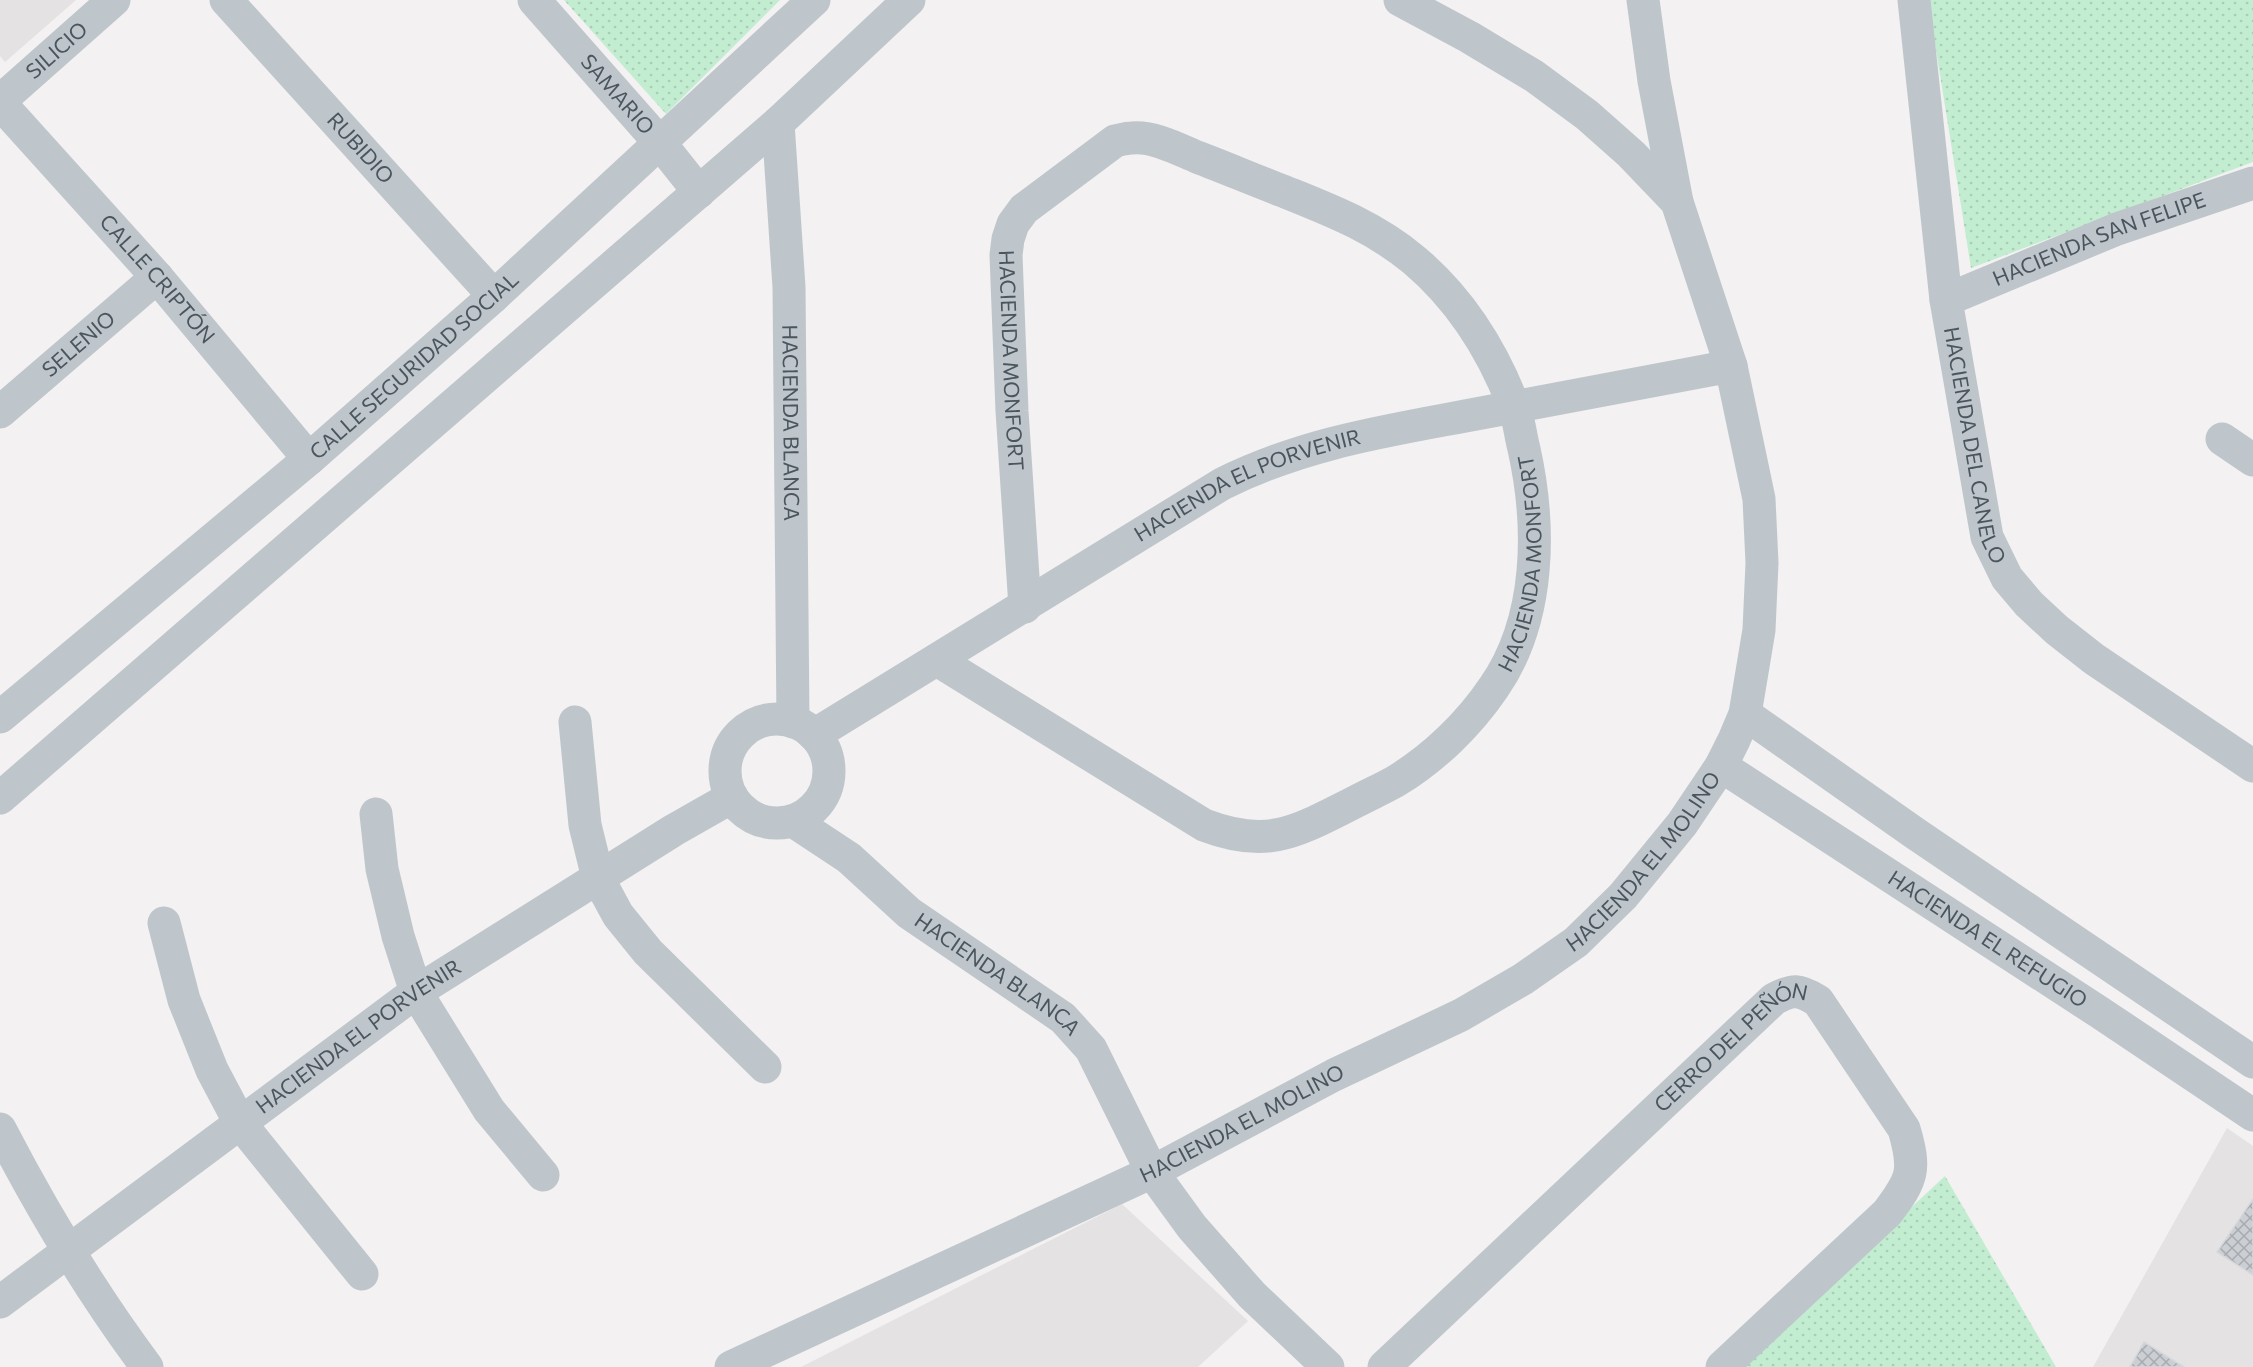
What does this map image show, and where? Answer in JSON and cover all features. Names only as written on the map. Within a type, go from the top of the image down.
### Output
[{"type":"street","name":"SILICIO","points":[[0,102],[114,0]]},
{"type":"street","name":"RUBIDIO","points":[[226,0],[494,296]]},
{"type":"street","name":"SAMARIO","points":[[534,0],[699,192]]},
{"type":"street","name":"CALLE SEGURIDAD SOCIAL","points":[[0,717],[309,459],[494,296],[814,0]]},
{"type":"street","points":[[0,798],[778,123],[909,0]]},
{"type":"street","name":"HACIENDA EL MOLINO","points":[[731,1367],[1152,1172],[1334,1075],[1461,1015],[1523,980],[1576,942],[1623,896],[1682,824],[1721,766],[1745,714],[1759,630],[1762,562],[1759,499],[1731,366],[1677,202],[1631,154],[1587,115],[1552,89],[1468,37],[1400,0]]},
{"type":"street","points":[[1643,0],[1654,81],[1677,202]]},
{"type":"street","name":"HACIENDA DEL CANELO","points":[[1914,0],[1946,300],[1986,537],[2007,578],[2029,604],[2094,659],[2253,766]]},
{"type":"street","name":"CALLE CRIPTÓN","points":[[0,102],[157,277],[309,459]]},
{"type":"street","name":"HACIENDA BLANCA","points":[[778,123],[786,217],[804,728]]},
{"type":"street","name":"HACIENDA MONFORT","points":[[937,660],[1204,825],[1228,835],[1261,838],[1288,833],[1311,824],[1396,781],[1430,757],[1463,726],[1495,686],[1514,650],[1526,609],[1535,553],[1535,513],[1528,469],[1514,407],[1480,337],[1454,300],[1415,261],[1377,232],[1343,215],[1171,147],[1133,137],[1115,141],[1024,209],[1013,224],[1008,239],[1007,286],[1012,411],[1025,607]]},
{"type":"street","name":"HACIENDA SAN FELIPE","points":[[1946,300],[2117,229],[2253,183]]},
{"type":"street","name":"SELENIO","points":[[0,412],[157,277]]},
{"type":"street","name":"HACIENDA EL PORVENIR","points":[[804,728],[937,660],[1222,484],[1253,468],[1289,455],[1352,438],[1731,366]]},
{"type":"street","points":[[2222,439],[2253,460]]},
{"type":"street","points":[[1745,714],[1916,834],[2253,1062]]},
{"type":"street","points":[[766,720],[804,728],[825,750],[829,767],[827,784],[820,800],[808,813],[793,821],[776,823],[759,821],[745,812],[732,797],[726,785],[724,768],[728,752],[737,737],[750,726],[766,720]]},
{"type":"street","points":[[575,722],[585,825],[598,878],[618,915],[648,952],[765,1067]]},
{"type":"street","name":"HACIENDA EL REFUGIO","points":[[1721,766],[2253,1115]]},
{"type":"street","name":"HACIENDA EL PORVENIR","points":[[0,1302],[416,992],[732,797]]},
{"type":"street","points":[[376,813],[382,869],[398,936],[416,992],[489,1110],[543,1175]]},
{"type":"street","name":"HACIENDA BLANCA","points":[[793,821],[849,858],[909,914],[1063,1018],[1091,1049],[1152,1172],[1192,1227],[1252,1295],[1328,1367]]},
{"type":"street","points":[[164,923],[184,1000],[212,1070],[240,1123],[362,1274]]},
{"type":"street","name":"CERRO DEL PEÑÓN","points":[[1384,1367],[1774,999],[1791,990],[1806,993],[1818,1001],[1904,1129],[1911,1151],[1912,1170],[1905,1190],[1887,1213],[1722,1367]]},
{"type":"street","points":[[0,1129],[31,1188],[108,1315],[147,1367]]},
{"type":"shaded area","points":[[0,0],[76,0],[5,62],[0,56]]},
{"type":"shaded area","points":[[2227,1128],[2253,1146],[2253,1367],[2093,1367]]},
{"type":"shaded area","points":[[1122,1204],[1248,1321],[1198,1367],[801,1367]]},
{"type":"green space","points":[[564,0],[780,0],[666,114]]},
{"type":"green space","points":[[1928,0],[2253,0],[2253,162],[1971,268]]},
{"type":"green space","points":[[1945,1176],[2056,1367],[1740,1367]]},
{"type":"building","points":[[2253,1199],[2253,1275],[2217,1252]]},
{"type":"building","points":[[2144,1342],[2184,1367],[2130,1367]]}]
